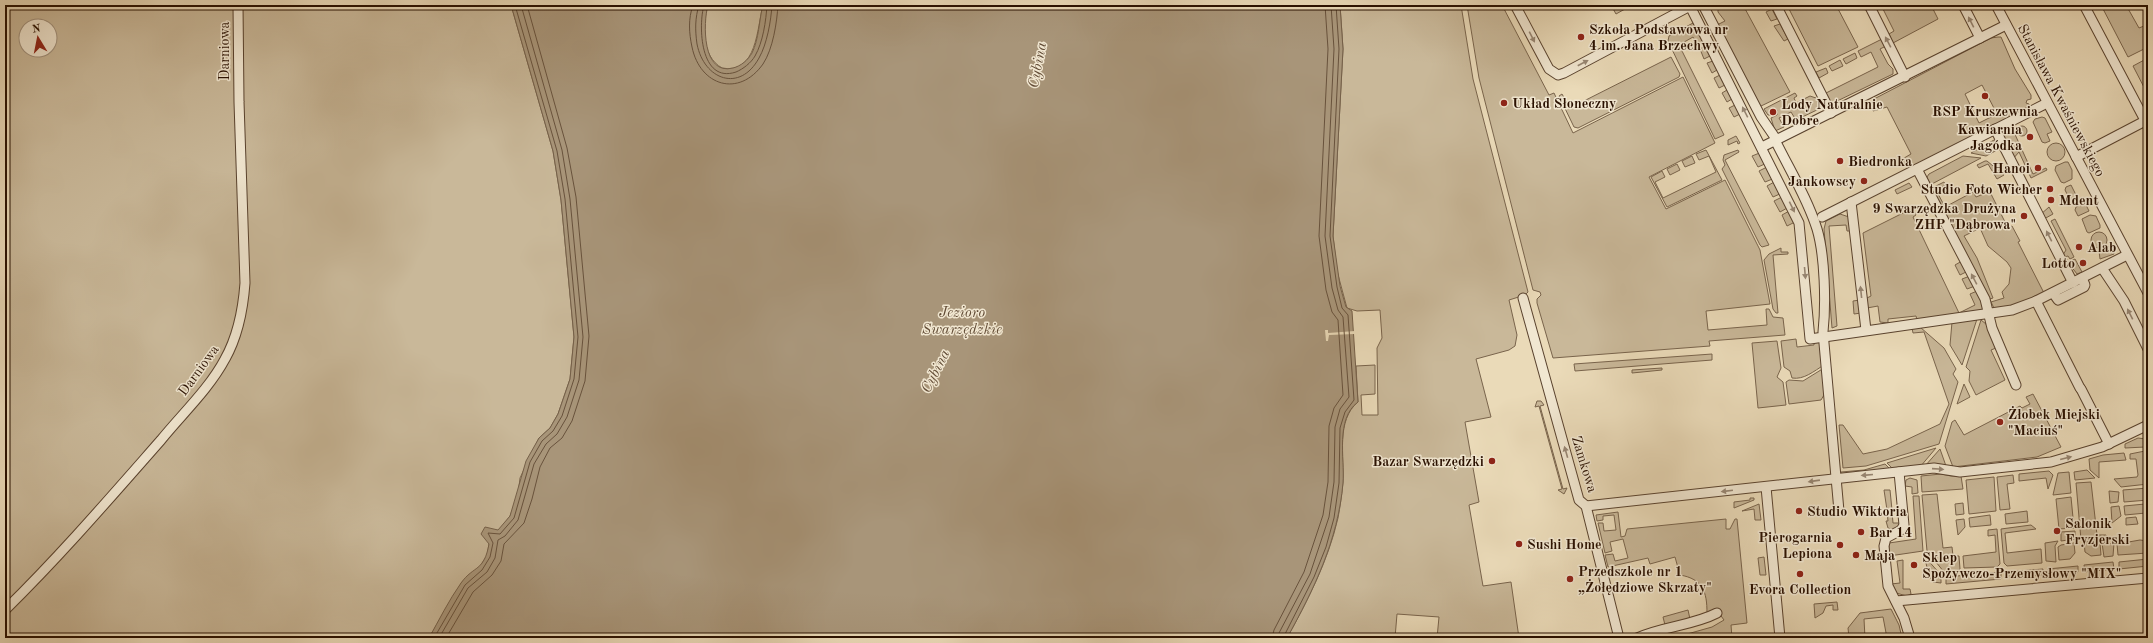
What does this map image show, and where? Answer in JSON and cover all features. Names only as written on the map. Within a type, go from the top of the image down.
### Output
[{"type":"street","name":"Darniowa","points":[[5,610],[73,541],[172,426],[218,371],[234,341],[242,313],[245,283],[238,102],[238,5]]},
{"type":"street","points":[[1516,5],[1549,69],[1555,75],[1564,73],[1691,6],[1801,227],[1810,339],[2012,310],[2053,293],[2128,255]]},
{"type":"street","points":[[1703,5],[1761,118],[1776,140],[1810,210],[1819,235],[1826,306],[1824,337],[1839,511]]},
{"type":"street","points":[[1776,5],[1831,113]]},
{"type":"street","points":[[1869,5],[1905,77]]},
{"type":"street","points":[[1963,5],[1980,38]]},
{"type":"street","name":"Stanisława Kwaśniewskiego","points":[[1996,5],[2148,293]]},
{"type":"street","points":[[2076,157],[2146,123],[2084,5]]},
{"type":"street","points":[[1762,147],[1905,77],[2006,25]]},
{"type":"street","points":[[1822,217],[2047,103]]},
{"type":"street","points":[[1995,130],[2073,283]]},
{"type":"street","points":[[1917,169],[1984,297],[1992,328],[2016,385]]},
{"type":"street","points":[[1851,202],[1866,330]]},
{"type":"street","points":[[2102,268],[2114,289],[2124,301],[2148,349]]},
{"type":"street","points":[[2053,293],[2057,299],[2060,299],[2084,287],[2082,278]]},
{"type":"street","name":"Zamkowa","points":[[1523,298],[1583,503],[1619,638]]},
{"type":"street","points":[[2036,301],[2109,444]]},
{"type":"street","points":[[1583,503],[1766,487],[1835,478],[1937,468],[1960,472],[2032,464],[2072,457],[2109,444],[2148,425]]},
{"type":"street","points":[[1899,472],[1904,525],[1901,530],[1888,536],[1884,544],[1888,586],[1904,618],[1910,638]]},
{"type":"street","points":[[1766,487],[1780,638]]},
{"type":"street","points":[[1896,601],[2148,578]]},
{"type":"street","points":[[1637,638],[1651,632],[1693,623],[1717,613]]},
{"type":"shaded area","points":[[5,5],[511,5],[553,151],[561,200],[574,337],[570,379],[558,414],[550,428],[539,438],[520,478],[518,495],[510,516],[489,544],[487,555],[479,568],[462,582],[429,638],[5,638]]},
{"type":"shaded area","points":[[708,5],[763,5],[757,37],[749,57],[742,64],[734,68],[722,68],[715,63],[710,56],[704,31]]},
{"type":"shaded area","points":[[1340,5],[1461,5],[1473,79],[1528,292],[1525,295],[1509,300],[1517,335],[1515,346],[1509,350],[1476,359],[1491,417],[1465,422],[1479,502],[1469,505],[1483,586],[1511,582],[1519,638],[1437,638],[1439,617],[1397,614],[1395,638],[1287,638],[1317,580],[1334,534],[1338,518],[1343,482],[1342,450],[1344,429],[1351,410],[1358,402],[1356,366],[1375,365],[1375,394],[1361,395],[1362,415],[1378,415],[1377,348],[1382,338],[1380,310],[1357,311],[1347,308],[1337,271],[1333,236],[1343,49]]},
{"type":"shaded area","points":[[1467,5],[1502,5],[1549,95],[1554,93],[1573,133],[1683,77],[1715,143],[1649,177],[1666,209],[1725,180],[1760,250],[1770,304],[1706,311],[1708,330],[1767,325],[1766,309],[1769,309],[1773,317],[1783,318],[1785,335],[1709,341],[1710,346],[1553,358],[1537,303],[1537,299],[1541,295],[1540,292],[1533,290],[1479,78]]},
{"type":"shaded area","points":[[1611,5],[1623,5],[1625,9],[1616,14]]},
{"type":"shaded area","points":[[1722,5],[1743,5],[1790,92],[1759,107],[1717,25],[1725,21],[1718,12],[1718,8]]},
{"type":"shaded area","points":[[1787,5],[1836,5],[1858,47],[1818,66]]},
{"type":"shaded area","points":[[1881,5],[1931,5],[1938,19],[1893,43],[1889,34],[1894,31]]},
{"type":"shaded area","points":[[2101,5],[2126,5],[2139,28],[2144,26],[2148,34],[2148,47],[2128,57]]},
{"type":"shaded area","points":[[1772,9],[1777,19],[1771,21],[1766,12]]},
{"type":"shaded area","points":[[1693,23],[1703,42],[1697,44],[1693,37],[1679,45],[1724,135],[1715,139],[1668,41],[1669,36]]},
{"type":"shaded area","points":[[1780,24],[1788,39],[1784,41],[1774,26]]},
{"type":"shaded area","points":[[2001,37],[2015,69],[2031,95],[2031,99],[2027,100],[2026,103],[2029,104],[2029,108],[1913,166],[1903,165],[1899,161],[1911,154],[1887,107],[1873,111],[1872,102],[1874,99],[1991,38]],"holes":[[[1982,85],[1997,114],[1979,123],[1965,94]]]},
{"type":"shaded area","points":[[1882,39],[1886,46],[1880,49],[1888,64],[1893,69],[1893,74],[1831,104],[1826,97],[1826,93],[1878,67],[1871,52],[1861,57],[1858,51]]},
{"type":"shaded area","points":[[1705,46],[1710,56],[1704,59],[1700,49]]},
{"type":"shaded area","points":[[1855,53],[1857,58],[1846,64],[1843,59]]},
{"type":"shaded area","points":[[1671,57],[1680,74],[1679,77],[1578,128],[1574,127],[1559,96],[1562,94],[1570,108]]},
{"type":"shaded area","points":[[2148,58],[2148,95],[2133,66]]},
{"type":"shaded area","points":[[1840,60],[1843,66],[1832,71],[1829,66]]},
{"type":"shaded area","points":[[1713,61],[1717,70],[1712,73],[1707,63]]},
{"type":"shaded area","points":[[1826,68],[1828,73],[1819,78],[1816,72]]},
{"type":"shaded area","points":[[1720,75],[1725,85],[1719,88],[1714,78]]},
{"type":"shaded area","points":[[1727,90],[1732,99],[1727,102],[1722,93]]},
{"type":"shaded area","points":[[1795,93],[1797,96],[1794,98],[1796,103],[1810,96],[1816,98],[1821,108],[1796,120],[1791,112],[1779,118],[1784,127],[1775,131],[1771,118],[1777,115],[1777,110],[1771,109],[1770,115],[1768,115],[1764,109]]},
{"type":"shaded area","points":[[1735,105],[1740,114],[1734,117],[1729,108]]},
{"type":"shaded area","points":[[2042,117],[2045,118],[2052,132],[2047,134],[2050,141],[2045,143],[2042,142],[2033,122],[2035,119]]},
{"type":"shaded area","points":[[2020,126],[2024,126],[2026,127],[2026,135],[2020,136],[2017,133],[2017,129]]},
{"type":"shaded area","points":[[2013,130],[2033,174],[2046,168],[2047,170],[2031,178],[2019,152],[2012,160],[2002,136]]},
{"type":"shaded area","points":[[1736,136],[1740,143],[1738,144],[1737,141],[1728,145],[1728,140]]},
{"type":"shaded area","points":[[1994,140],[1999,149],[1986,156],[1971,153]]},
{"type":"shaded area","points":[[2056,143],[2062,146],[2065,152],[2062,158],[2056,161],[2050,158],[2047,152],[2050,146]]},
{"type":"shaded area","points":[[1706,150],[1722,180],[1667,207],[1651,177],[1662,171],[1665,177],[1655,182],[1663,198],[1716,172],[1709,156],[1699,160],[1696,154]]},
{"type":"shaded area","points":[[1738,150],[1739,152],[1725,160],[1769,245],[1762,247],[1760,245],[1722,169],[1725,165],[1723,160],[1724,155]]},
{"type":"shaded area","points":[[1762,152],[1767,163],[1758,167],[1752,156]]},
{"type":"shaded area","points":[[1692,156],[1695,163],[1685,167],[1682,161]]},
{"type":"shaded area","points":[[1963,156],[1981,158],[1930,185],[1927,177],[1929,174]]},
{"type":"shaded area","points":[[1985,161],[2004,175],[1997,179],[1988,164],[1979,168],[1977,165]]},
{"type":"shaded area","points":[[2068,162],[2072,170],[2072,179],[2064,183],[2061,182],[2055,170],[2056,166]]},
{"type":"shaded area","points":[[1677,164],[1680,170],[1670,175],[1667,169]]},
{"type":"shaded area","points":[[1769,166],[1775,178],[1765,182],[1759,171]]},
{"type":"shaded area","points":[[1776,181],[1782,193],[1773,197],[1767,186]]},
{"type":"shaded area","points":[[1944,182],[1946,185],[1936,190],[1945,207],[1973,192],[1976,197],[1986,193],[1991,194],[2008,228],[2012,226],[2020,241],[2018,242],[2044,293],[2011,307],[1994,308],[1991,302],[2004,298],[2002,292],[2009,284],[2011,268],[2007,262],[1988,246],[1980,228],[1964,236],[1977,258],[1993,298],[1990,299],[1932,188]]},
{"type":"shaded area","points":[[1909,183],[1912,187],[1897,194],[1895,190]]},
{"type":"shaded area","points":[[2071,185],[2079,201],[2074,203],[2071,202],[2065,190],[2066,187]]},
{"type":"shaded area","points":[[1784,196],[1789,207],[1780,212],[1774,201]]},
{"type":"shaded area","points":[[2085,203],[2089,211],[2078,216],[2075,210],[2076,207]]},
{"type":"shaded area","points":[[2049,207],[2053,214],[2044,219],[2040,215]]},
{"type":"shaded area","points":[[1913,208],[1916,215],[1913,217],[1959,313],[1975,305],[1970,294],[1977,291],[1984,307],[1981,311],[1917,320],[1916,316],[1888,319],[1888,323],[1880,322],[1878,306],[1867,308],[1865,299],[1871,296],[1863,233]]},
{"type":"shaded area","points":[[1791,210],[1795,222],[1787,226],[1782,215]]},
{"type":"shaded area","points":[[1840,214],[1849,217],[1852,231],[1847,231],[1846,225],[1829,226],[1837,326],[1832,328],[1824,229],[1826,221]]},
{"type":"shaded area","points":[[2090,215],[2096,216],[2100,228],[2089,233],[2087,232],[2082,219]]},
{"type":"shaded area","points":[[2055,219],[2074,257],[2070,259],[2068,256],[2061,258],[2066,250],[2051,221]]},
{"type":"shaded area","points":[[2099,232],[2105,234],[2107,240],[2105,246],[2099,248],[2093,246],[2091,240],[2093,234]]},
{"type":"shaded area","points":[[2110,246],[2113,247],[2114,254],[2100,259],[2099,251]]},
{"type":"shaded area","points":[[1781,248],[1781,252],[1788,252],[1788,254],[1773,255],[1778,313],[1776,313],[1773,309],[1764,260],[1769,254]]},
{"type":"shaded area","points":[[2075,259],[2082,272],[2077,274],[2070,265],[2071,261]]},
{"type":"shaded area","points":[[1962,261],[1968,271],[1960,275],[1955,265]]},
{"type":"shaded area","points":[[1970,276],[1975,286],[1967,289],[1962,279]]},
{"type":"shaded area","points":[[1860,300],[1861,313],[1854,314],[1853,301]]},
{"type":"shaded area","points":[[1977,319],[1962,365],[1950,345],[1952,322]]},
{"type":"shaded area","points":[[1981,320],[1986,324],[1996,348],[1991,350],[2005,380],[1976,395],[1969,381],[1970,371],[1966,367]]},
{"type":"shaded area","points":[[1920,327],[1944,348],[1956,369],[1953,374],[1958,382],[1939,444],[1866,466],[1843,468],[1839,425],[1843,425],[1863,454],[1887,449],[1940,424],[1949,404],[1924,332],[1913,333],[1912,328]]},
{"type":"shaded area","points":[[1796,339],[1797,347],[1814,345],[1814,340],[1822,339],[1824,365],[1801,378],[1792,378],[1790,371],[1784,367],[1781,341]]},
{"type":"shaded area","points":[[1777,341],[1781,368],[1777,377],[1783,382],[1786,405],[1758,408],[1752,343]]},
{"type":"shaded area","points":[[1712,354],[1712,360],[1575,371],[1574,364]]},
{"type":"shaded area","points":[[1662,368],[1662,370],[1632,373],[1632,370]]},
{"type":"shaded area","points":[[1824,368],[1824,395],[1821,400],[1789,404],[1786,382],[1789,380],[1803,381]]},
{"type":"shaded area","points":[[1964,384],[1970,397],[1957,404]]},
{"type":"shaded area","name":"Żłobek Miejski \"Maciuś\"","points":[[2033,394],[2061,447],[2037,457],[1953,467],[1945,446],[1952,422],[1955,420],[1964,435],[2020,406],[2022,408],[2030,404],[2026,397]]},
{"type":"shaded area","points":[[1537,401],[1541,401],[1544,405],[1540,406],[1563,489],[1567,488],[1564,494],[1558,490],[1562,489],[1539,406],[1535,407]]},
{"type":"shaded area","points":[[2138,438],[2146,439],[2145,447],[2125,448],[2125,444]]},
{"type":"shaded area","points":[[1936,448],[1920,467],[1893,469],[1887,463]]},
{"type":"shaded area","points":[[1940,449],[1946,466],[1925,466]]},
{"type":"shaded area","points":[[2145,451],[2148,464],[2148,484],[2121,487],[2114,479],[2137,477],[2138,475],[2136,459],[2130,459],[2130,454]]},
{"type":"shaded area","points":[[2124,453],[2126,460],[2099,462],[2099,478],[2090,470],[2089,459],[2103,455]]},
{"type":"shaded area","points":[[1885,464],[1890,469],[1841,475],[1841,472],[1864,470]]},
{"type":"shaded area","points":[[2087,470],[2095,478],[2075,480],[2074,472]]},
{"type":"shaded area","points":[[2049,471],[2053,475],[2048,489],[2046,478],[2019,481],[2019,474]]},
{"type":"shaded area","points":[[2069,472],[2071,493],[2053,495],[2058,473]]},
{"type":"shaded area","points":[[1941,474],[1961,476],[1963,489],[1922,492],[1921,476]]},
{"type":"shaded area","points":[[2013,475],[2014,483],[2007,484],[2010,509],[2000,510],[1997,477]]},
{"type":"shaded area","points":[[1994,477],[1996,511],[1969,514],[1966,480]]},
{"type":"shaded area","points":[[1910,478],[1917,480],[1918,493],[1912,494],[1912,487],[1905,486],[1906,480]]},
{"type":"shaded area","points":[[2091,482],[2097,535],[2106,535],[2107,544],[2114,543],[2113,556],[2104,557],[2102,543],[2097,539],[2081,540],[2076,483]]},
{"type":"shaded area","points":[[2148,488],[2148,500],[2124,502],[2123,490]]},
{"type":"shaded area","points":[[1884,490],[1890,490],[1892,510],[1887,510]]},
{"type":"shaded area","points":[[2109,491],[2119,492],[2118,502],[2110,503]]},
{"type":"shaded area","points":[[1937,494],[1943,548],[1952,547],[1953,556],[1959,556],[1959,570],[1944,572],[1927,551],[1922,495]]},
{"type":"shaded area","points":[[1913,496],[1919,496],[1923,551],[1889,556],[1889,543],[1916,539]]},
{"type":"shaded area","points":[[2071,497],[2074,528],[2059,529],[2056,499]]},
{"type":"shaded area","points":[[1750,498],[1754,498],[1754,500],[1734,508],[1734,502],[1750,500]]},
{"type":"shaded area","points":[[1963,503],[1964,514],[1956,515],[1955,504]]},
{"type":"shaded area","points":[[1759,504],[1761,520],[1755,520],[1754,509],[1742,511]]},
{"type":"shaded area","points":[[2145,504],[2146,513],[2125,515],[2124,506]]},
{"type":"shaded area","points":[[2119,506],[2121,516],[2112,523],[2111,507]]},
{"type":"shaded area","points":[[2027,511],[2028,522],[2006,524],[2005,514]]},
{"type":"shaded area","points":[[1618,512],[1621,537],[1625,536],[1627,529],[1726,519],[1726,529],[1730,529],[1735,519],[1737,519],[1747,623],[1731,625],[1732,638],[1673,638],[1712,627],[1724,620],[1716,609],[1707,613],[1705,593],[1699,583],[1688,577],[1680,575],[1675,557],[1650,564],[1648,558],[1608,567],[1605,555],[1613,554],[1615,561],[1628,558],[1623,539],[1610,542],[1612,551],[1605,553],[1598,523],[1603,523],[1604,531],[1616,530],[1614,515],[1603,516],[1603,520],[1597,521],[1596,515]]},
{"type":"shaded area","points":[[1887,512],[1892,512],[1893,523],[1900,523],[1898,527],[1892,530],[1888,528],[1886,521],[1888,521]]},
{"type":"shaded area","points":[[1990,515],[1991,525],[1970,527],[1969,518]]},
{"type":"shaded area","points":[[2136,517],[2138,524],[2126,525],[2126,518]]},
{"type":"shaded area","points":[[1964,519],[1965,527],[1958,535],[1956,520]]},
{"type":"shaded area","points":[[2031,525],[2036,529],[2005,533],[2007,553],[2041,549],[2042,563],[2007,566],[2004,563],[2001,529]]},
{"type":"shaded area","points":[[1997,529],[2000,564],[1997,567],[1964,568],[1963,556],[1996,552],[1995,535],[1988,536],[1988,530]]},
{"type":"shaded area","points":[[2075,531],[2075,539],[2061,541],[2061,532]]},
{"type":"shaded area","points":[[2140,540],[2148,541],[2148,553],[2118,555],[2117,544]]},
{"type":"shaded area","points":[[2058,541],[2055,546],[2056,562],[2046,561],[2045,543]]},
{"type":"shaded area","points":[[2097,541],[2100,543],[2101,555],[2091,556],[2085,552],[2084,542]]},
{"type":"shaded area","points":[[2074,543],[2075,553],[2070,559],[2059,560],[2058,547],[2061,545]]},
{"type":"shaded area","points":[[1764,557],[1766,575],[1760,575],[1758,558]]},
{"type":"shaded area","points":[[1925,557],[1941,575],[1941,583],[1933,582],[1928,574]]},
{"type":"shaded area","points":[[2148,559],[2148,566],[2119,569],[2119,562]]},
{"type":"shaded area","points":[[1903,560],[1903,589],[1910,589],[1911,594],[1907,596],[1896,593],[1891,584],[1900,583],[1897,561]]},
{"type":"shaded area","points":[[2113,562],[2114,569],[2085,572],[2084,565]]},
{"type":"shaded area","points":[[2078,566],[2078,572],[2049,574],[2048,569]]},
{"type":"shaded area","points":[[2043,569],[2043,575],[2006,578],[2006,572]]},
{"type":"shaded area","points":[[2001,572],[2001,579],[1946,584],[1946,577]]},
{"type":"shaded area","points":[[1837,602],[1838,610],[1833,610],[1833,605],[1826,606],[1823,613],[1815,618],[1814,604]]},
{"type":"shaded area","points":[[1891,609],[1899,625],[1902,638],[1887,638],[1883,617],[1864,619],[1865,638],[1849,638],[1848,628],[1860,613]]},
{"type":"shaded area","points":[[1688,610],[1690,619],[1665,625],[1663,617]]},
{"type":"water","name":"Jezioro Swarzędzkie","points":[[511,5],[708,5],[705,24],[707,46],[710,56],[715,64],[723,68],[733,68],[739,66],[752,53],[756,42],[763,5],[1340,5],[1343,49],[1333,236],[1340,286],[1346,307],[1352,311],[1358,402],[1351,409],[1346,418],[1343,440],[1343,483],[1336,524],[1330,544],[1315,582],[1287,638],[429,638],[461,583],[481,564],[484,559],[489,544],[481,534],[485,527],[498,530],[510,516],[526,461],[539,438],[550,428],[558,414],[570,379],[574,337],[561,200],[553,151]]},
{"type":"pier","points":[[1325,330],[1328,330],[1328,333],[1355,331],[1355,334],[1329,335],[1328,341],[1326,341]]},
{"type":"place","name":"Szkoła Podstawowa nr 4 im. Jana Brzechwy","points":[[1581,37]]},
{"type":"place","name":"RSP Kruszewnia","points":[[1985,96]]},
{"type":"place","name":"Układ Słoneczny","points":[[1504,103]]},
{"type":"place","name":"Lody Naturalnie Dobre","points":[[1773,112]]},
{"type":"place","name":"Kawiarnia Jagódka","points":[[2030,137]]},
{"type":"place","name":"Biedronka","points":[[1840,161]]},
{"type":"place","name":"Hanoi","points":[[2038,168]]},
{"type":"place","name":"Jankowscy","points":[[1864,181]]},
{"type":"place","name":"Studio Foto Wicher","points":[[2050,189]]},
{"type":"place","name":"Mdent","points":[[2051,200]]},
{"type":"place","name":"9 Swarzędzka Drużyna ZHP \"Dąbrowa\"","points":[[2024,216]]},
{"type":"place","name":"Alab","points":[[2079,247]]},
{"type":"place","name":"Lotto","points":[[2083,263]]},
{"type":"place","name":"Żłobek Miejski \"Maciuś\"","points":[[2000,422]]},
{"type":"place","name":"Bazar Swarzędzki","points":[[1492,461]]},
{"type":"place","name":"Studio Wiktoria","points":[[1799,511]]},
{"type":"place","name":"Salonik Fryzjerski","points":[[2057,531]]},
{"type":"place","name":"Bar 14","points":[[1861,532]]},
{"type":"place","name":"Sushi Home","points":[[1519,544]]},
{"type":"place","name":"Pierogarnia Lepiona","points":[[1840,545]]},
{"type":"place","name":"Maja","points":[[1856,555]]},
{"type":"place","name":"Sklep Spożywczo-Przemysłowy \"MIX\"","points":[[1914,565]]},
{"type":"place","name":"Evora Collection","points":[[1800,574]]},
{"type":"place","name":"Przedszkole nr 1 „Żołędziowe Skrzaty\"","points":[[1570,579]]},
{"type":"water label","name":"Cybina","points":[[1037,65]]},
{"type":"water label","name":"Cybina","points":[[935,371]]}]
